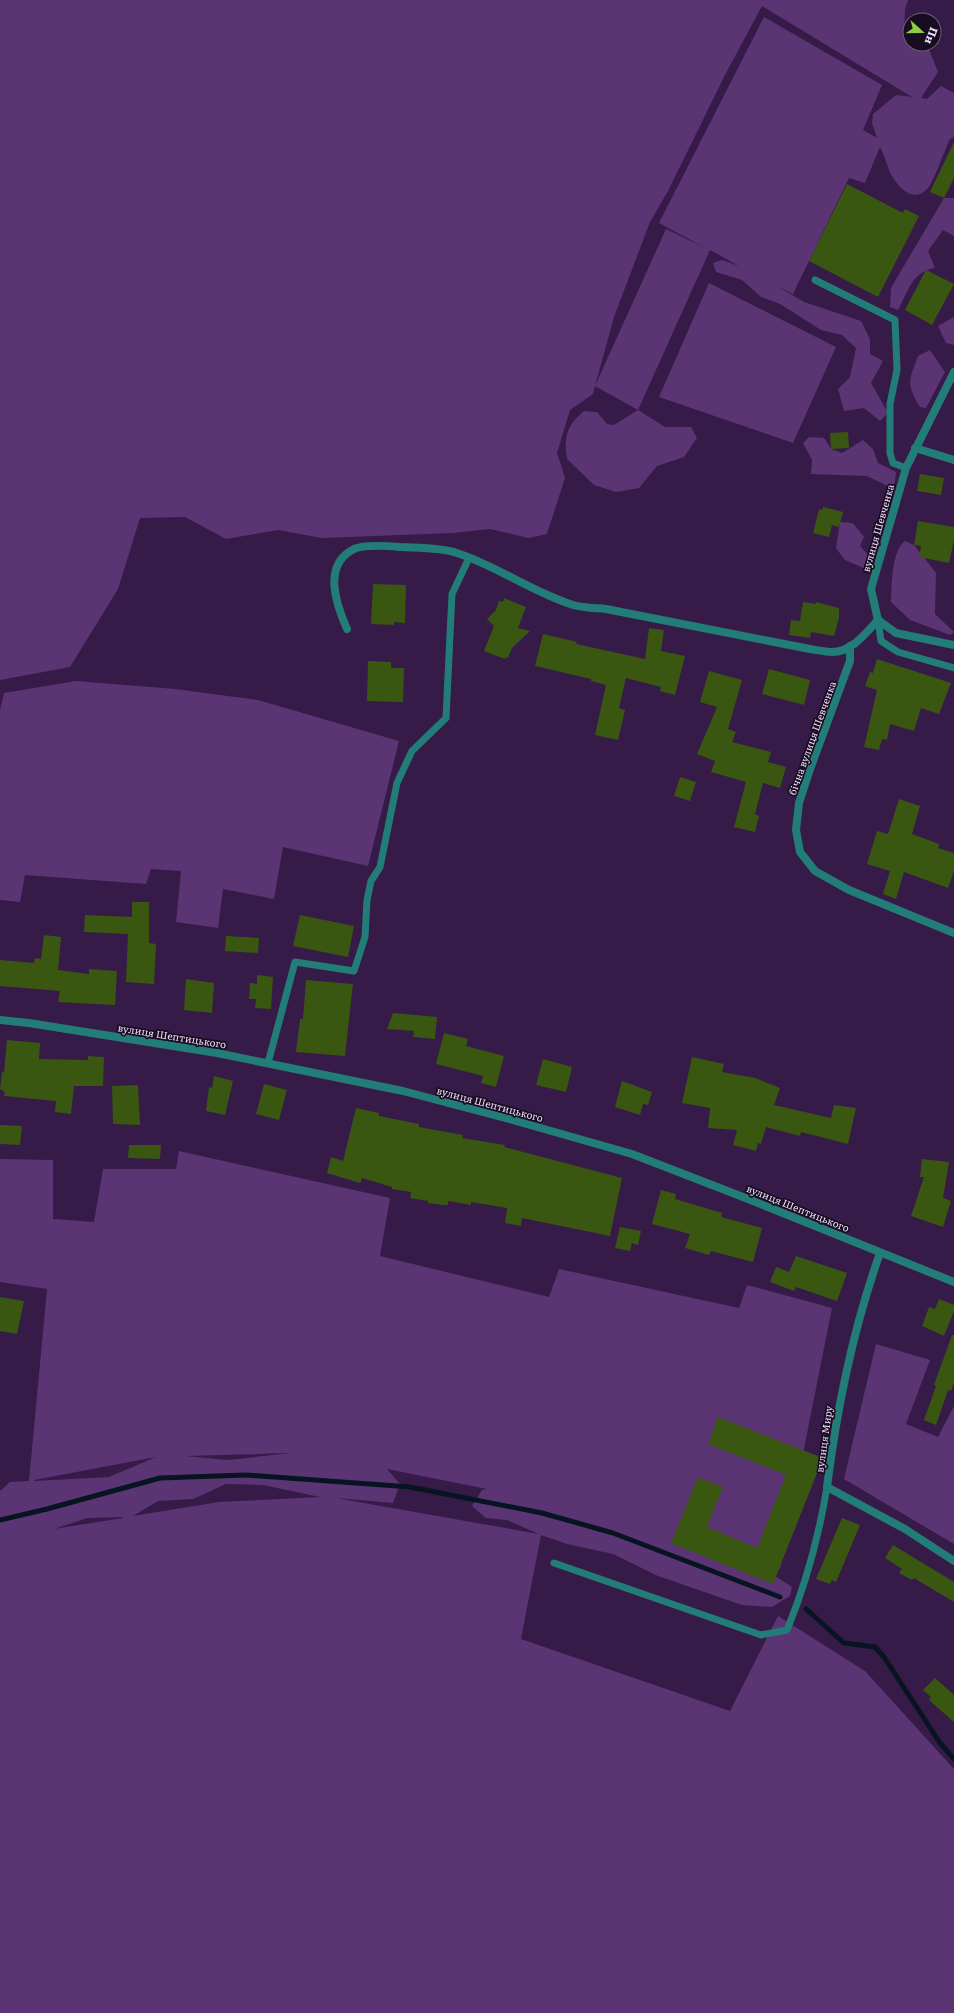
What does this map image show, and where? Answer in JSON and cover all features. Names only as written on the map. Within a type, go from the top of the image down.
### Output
[{"type":"street","name":"вулиця Шевченка","points":[[878,620],[871,589],[906,468],[954,372]]},
{"type":"street","points":[[915,448],[954,460]]},
{"type":"street","points":[[347,629],[338,609],[334,577],[339,560],[355,548],[378,546],[411,547],[456,553],[535,590],[574,605],[606,609],[810,649],[833,652],[850,646],[859,640],[878,620],[896,633],[954,645]]},
{"type":"street","name":"бічна вулиця Шевченка","points":[[850,646],[850,661],[799,803],[796,830],[800,852],[815,872],[849,890],[954,933]]},
{"type":"street","name":"вулиця Шептицького","points":[[0,1020],[29,1023],[217,1053],[403,1091],[632,1154],[954,1282]]},
{"type":"street","name":"вулиця Миру","points":[[880,1253],[870,1280],[850,1352],[835,1427],[828,1487],[905,1529],[954,1561]]},
{"type":"lane","points":[[815,280],[895,320],[897,370],[890,404],[890,453],[893,463],[906,468]]},
{"type":"lane","points":[[268,1064],[295,962],[354,971],[364,937],[366,900],[371,882],[380,867],[397,783],[412,751],[446,718],[452,594],[469,558]]},
{"type":"lane","points":[[878,620],[881,641],[898,652],[954,668]]},
{"type":"lane","points":[[554,1563],[761,1635],[786,1630],[798,1602],[822,1516],[828,1487]]},
{"type":"shaded area","points":[[0,0],[908,0],[905,12],[902,12],[902,52],[930,52],[938,72],[921,98],[927,99],[941,86],[954,93],[954,137],[950,139],[928,188],[923,193],[918,195],[913,195],[903,190],[895,181],[890,173],[880,147],[865,183],[849,178],[793,294],[777,286],[804,302],[861,321],[870,339],[870,354],[883,361],[871,383],[888,413],[880,421],[864,408],[844,411],[838,389],[850,377],[856,348],[842,335],[821,330],[780,304],[761,297],[742,280],[716,272],[713,263],[722,260],[739,266],[710,250],[638,410],[595,386],[593,394],[570,410],[557,453],[565,478],[547,534],[529,538],[490,529],[453,533],[322,538],[278,530],[226,539],[185,517],[140,518],[118,589],[70,667],[0,680]],"holes":[[[762,6],[912,97],[896,95],[873,114],[872,123],[877,138],[863,130],[882,85],[764,17],[659,223],[707,249],[666,229],[595,386],[614,317],[650,222],[668,191],[726,73]]]},
{"type":"shaded area","points":[[944,198],[954,198],[954,236],[943,230],[928,251],[935,268],[927,270],[916,278],[908,289],[898,310],[890,307],[891,288]]},
{"type":"shaded area","points":[[709,283],[836,347],[793,443],[659,397]]},
{"type":"shaded area","points":[[954,317],[954,345],[946,343],[938,326]]},
{"type":"shaded area","points":[[930,350],[945,372],[926,408],[920,407],[913,393],[910,382],[918,356]]},
{"type":"shaded area","points":[[638,410],[665,427],[691,427],[697,438],[684,457],[657,466],[639,488],[616,492],[594,485],[567,459],[566,444],[566,438],[570,427],[578,416],[584,411],[597,412],[607,424],[614,425]]},
{"type":"shaded area","points":[[809,437],[824,438],[831,449],[842,453],[863,440],[873,449],[878,463],[896,472],[894,489],[867,476],[811,474],[812,460],[803,443]]},
{"type":"shaded area","points":[[840,522],[853,523],[864,537],[860,546],[872,559],[870,571],[845,560],[836,548]]},
{"type":"shaded area","points":[[905,541],[914,545],[936,573],[935,614],[954,632],[950,635],[910,620],[891,602],[893,569],[900,546]]},
{"type":"shaded area","points":[[76,681],[175,689],[258,700],[399,741],[368,866],[283,847],[274,899],[223,889],[218,928],[176,922],[181,871],[151,869],[146,884],[25,875],[20,902],[0,900],[0,710],[4,693]]},
{"type":"shaded area","points":[[179,1151],[390,1198],[380,1256],[549,1297],[559,1269],[739,1308],[747,1285],[832,1308],[780,1569],[754,1562],[792,1587],[790,1596],[772,1607],[742,1605],[658,1576],[613,1554],[567,1544],[541,1535],[521,1639],[730,1711],[778,1616],[865,1671],[954,1769],[954,2013],[0,2013],[0,1491],[10,1482],[29,1481],[47,1289],[0,1282],[0,1159],[53,1160],[53,1219],[94,1222],[103,1169],[176,1169]],"holes":[[[291,1453],[228,1460],[185,1456]],[[156,1457],[109,1477],[34,1480]],[[387,1469],[487,1489],[482,1490],[472,1506],[486,1518],[507,1520],[539,1534],[336,1498],[393,1503],[400,1484]],[[226,1484],[263,1485],[320,1497],[219,1502],[133,1516],[158,1501],[193,1499]],[[123,1517],[123,1518],[54,1529],[87,1518]]]},
{"type":"shaded area","points":[[876,1344],[930,1360],[906,1424],[938,1437],[954,1406],[954,1544],[844,1479]]},
{"type":"building","points":[[954,142],[954,178],[944,198],[930,192]]},
{"type":"building","points":[[847,184],[903,213],[905,209],[919,216],[878,297],[809,261]]},
{"type":"building","points":[[926,270],[954,284],[932,325],[905,310]]},
{"type":"building","points":[[848,432],[849,448],[831,449],[830,433]]},
{"type":"building","points":[[920,474],[944,478],[941,495],[917,491]]},
{"type":"building","points":[[823,507],[843,512],[839,527],[832,525],[829,537],[813,533],[819,509],[822,510]]},
{"type":"building","points":[[918,521],[954,527],[954,540],[949,563],[919,557],[921,546],[914,545]]},
{"type":"building","points":[[373,584],[406,585],[405,623],[394,622],[394,625],[371,624]]},
{"type":"building","points":[[504,598],[526,607],[518,628],[530,631],[512,648],[508,658],[506,657],[505,659],[484,651],[494,626],[487,619],[496,610],[499,601],[503,602]]},
{"type":"building","points":[[803,602],[816,604],[816,602],[839,608],[839,618],[834,636],[811,632],[810,638],[789,635],[791,620],[800,621]]},
{"type":"building","points":[[649,628],[664,630],[661,651],[685,656],[675,695],[660,691],[661,687],[626,678],[619,708],[625,710],[618,740],[595,735],[606,685],[591,681],[591,679],[535,666],[543,634],[577,642],[576,644],[645,659]]},
{"type":"building","points":[[877,659],[951,683],[939,714],[921,708],[914,731],[890,724],[887,740],[882,739],[879,750],[864,747],[877,690],[865,686],[870,672],[873,673]]},
{"type":"building","points":[[368,661],[391,662],[391,668],[404,668],[403,702],[367,701]]},
{"type":"building","points":[[769,669],[810,680],[804,705],[762,694]]},
{"type":"building","points":[[709,671],[742,680],[728,729],[736,732],[732,742],[771,752],[768,762],[786,767],[780,788],[763,783],[755,814],[759,816],[755,832],[734,827],[746,782],[711,772],[715,761],[697,754],[717,707],[700,702]]},
{"type":"building","points":[[680,777],[696,782],[690,801],[674,796]]},
{"type":"building","points":[[899,799],[920,806],[912,834],[939,844],[938,848],[954,853],[954,871],[948,888],[904,872],[896,899],[883,894],[890,871],[867,864],[877,831],[888,834]]},
{"type":"building","points":[[132,902],[149,902],[149,943],[156,944],[154,984],[126,982],[128,934],[84,932],[85,915],[132,917]]},
{"type":"building","points":[[300,915],[354,926],[348,957],[293,946]]},
{"type":"building","points":[[44,935],[61,937],[58,970],[89,974],[89,969],[117,971],[115,1005],[58,1002],[60,991],[0,986],[0,960],[34,963],[35,958],[41,959]]},
{"type":"building","points":[[226,936],[259,938],[258,953],[225,951]]},
{"type":"building","points":[[257,975],[273,977],[271,1009],[255,1008],[256,999],[249,999],[250,983],[257,984]]},
{"type":"building","points":[[186,979],[214,983],[212,1013],[184,1010]]},
{"type":"building","points":[[306,980],[353,984],[345,1056],[296,1052],[300,1019],[303,1019]]},
{"type":"building","points":[[393,1013],[437,1017],[435,1039],[413,1037],[414,1031],[387,1029]]},
{"type":"building","points":[[444,1033],[468,1039],[466,1046],[504,1056],[496,1087],[481,1083],[483,1076],[436,1064]]},
{"type":"building","points":[[7,1040],[40,1043],[39,1059],[88,1060],[88,1056],[104,1057],[103,1086],[74,1086],[71,1114],[55,1112],[56,1101],[4,1096],[5,1092],[0,1089],[2,1072],[4,1072]]},
{"type":"building","points":[[692,1057],[724,1064],[722,1072],[755,1078],[780,1088],[774,1105],[831,1118],[834,1105],[856,1108],[848,1144],[801,1132],[800,1136],[766,1127],[761,1144],[758,1143],[756,1151],[733,1145],[737,1130],[708,1128],[710,1108],[682,1103]]},
{"type":"building","points":[[543,1059],[572,1067],[566,1092],[536,1085]]},
{"type":"building","points":[[214,1076],[233,1081],[225,1115],[206,1111],[209,1087],[212,1088]]},
{"type":"building","points":[[622,1081],[652,1092],[648,1105],[643,1104],[640,1115],[615,1107]]},
{"type":"building","points":[[264,1084],[287,1090],[279,1120],[256,1114]]},
{"type":"building","points":[[138,1085],[140,1125],[113,1124],[112,1086]]},
{"type":"building","points":[[356,1108],[379,1113],[379,1116],[419,1124],[419,1127],[463,1135],[462,1138],[505,1145],[504,1147],[622,1178],[610,1236],[522,1218],[521,1226],[505,1223],[507,1208],[471,1202],[471,1205],[448,1201],[448,1205],[428,1203],[428,1201],[410,1198],[411,1192],[392,1189],[392,1187],[362,1178],[360,1183],[327,1173],[331,1157],[343,1161]]},
{"type":"building","points":[[0,1125],[22,1126],[20,1145],[0,1144]]},
{"type":"building","points":[[129,1145],[161,1145],[160,1159],[128,1158]]},
{"type":"building","points":[[922,1159],[949,1162],[943,1198],[951,1201],[943,1227],[911,1216],[924,1177],[920,1177]]},
{"type":"building","points":[[661,1190],[676,1194],[675,1199],[722,1213],[721,1217],[762,1228],[753,1262],[711,1251],[709,1255],[685,1248],[690,1234],[652,1224]]},
{"type":"building","points":[[620,1227],[641,1231],[638,1245],[632,1243],[630,1251],[615,1248]]},
{"type":"building","points":[[796,1256],[847,1273],[837,1301],[796,1287],[794,1291],[770,1282],[776,1267],[789,1272]]},
{"type":"building","points":[[0,1297],[24,1301],[17,1334],[0,1331]]},
{"type":"building","points":[[939,1299],[954,1305],[954,1311],[944,1336],[922,1326],[929,1307],[935,1309]]},
{"type":"building","points":[[952,1335],[954,1335],[954,1382],[951,1391],[948,1390],[936,1425],[924,1420],[936,1386],[934,1385]]},
{"type":"building","points":[[718,1417],[823,1458],[773,1584],[671,1543],[698,1477],[723,1487],[707,1527],[757,1548],[786,1475],[708,1444]]},
{"type":"building","points":[[842,1518],[860,1525],[836,1582],[832,1580],[830,1584],[816,1579]]},
{"type":"building","points":[[893,1545],[954,1582],[954,1602],[914,1578],[912,1580],[899,1573],[902,1569],[885,1558]]},
{"type":"building","points":[[935,1678],[954,1695],[954,1722],[929,1700],[931,1697],[923,1690]]},
{"type":"waterway","points":[[0,1520],[47,1509],[160,1478],[246,1475],[410,1487],[542,1513],[613,1533],[780,1597]]},
{"type":"waterway","points":[[806,1609],[844,1643],[875,1647],[884,1657],[940,1743],[954,1759]]}]
